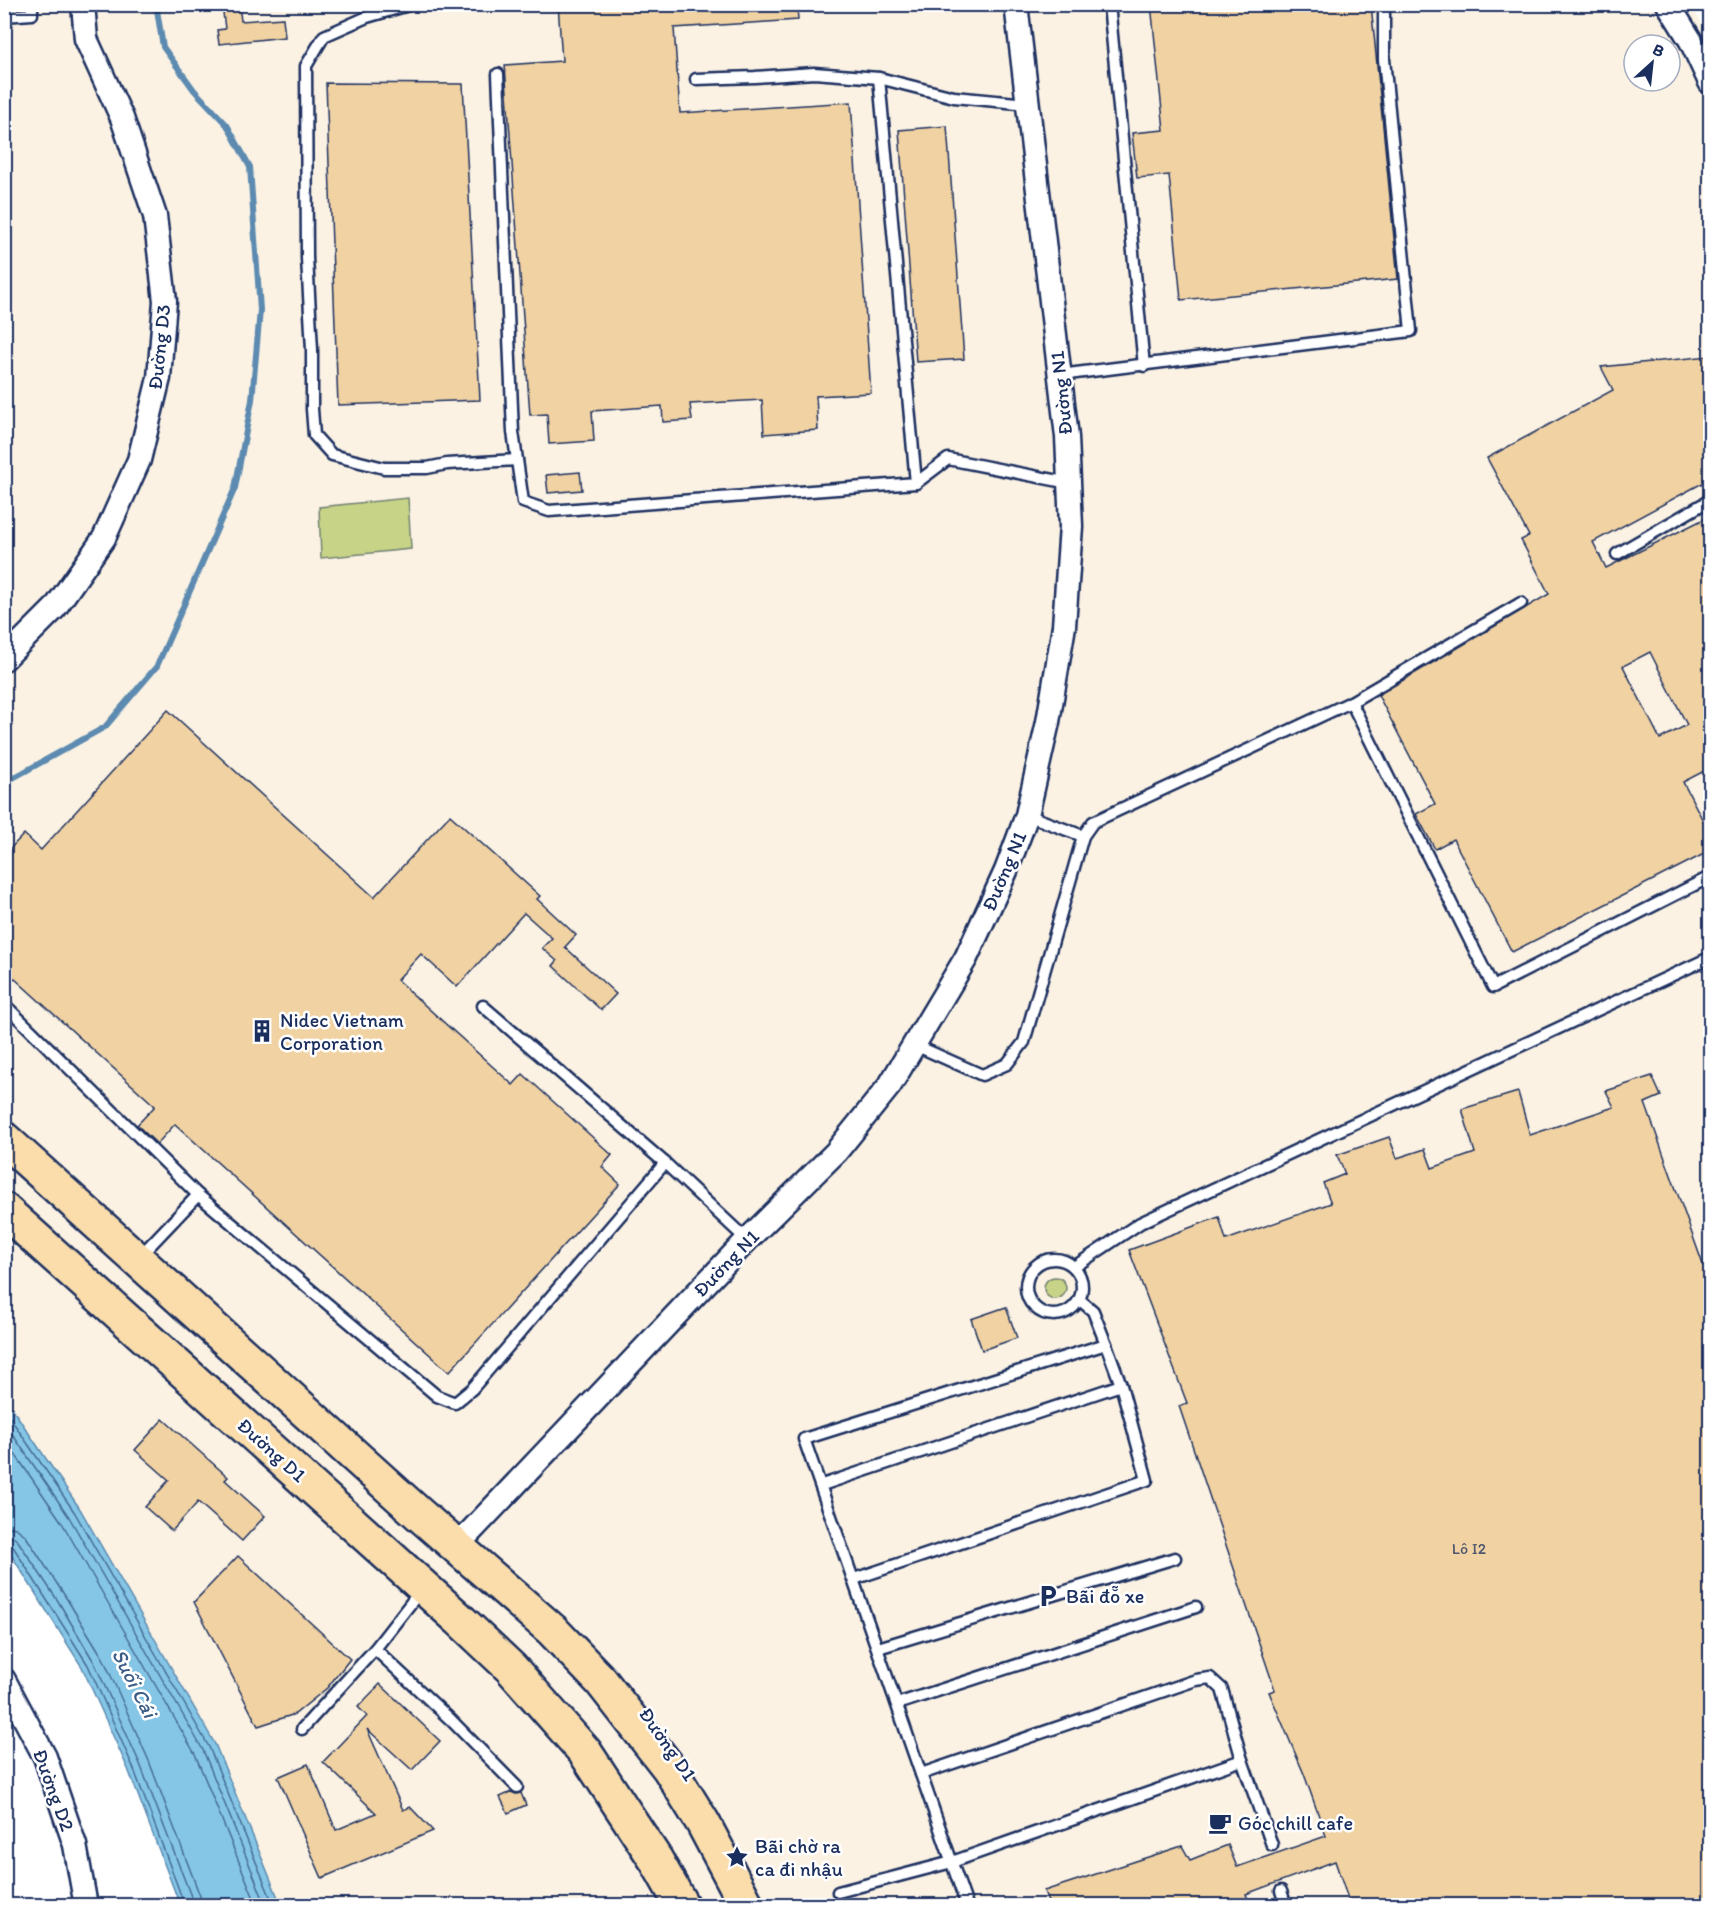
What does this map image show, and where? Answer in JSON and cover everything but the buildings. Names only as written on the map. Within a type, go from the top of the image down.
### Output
[{"type":"main road","name":"Đường D1","points":[[4,1120],[78,1185],[88,1214]]},
{"type":"main road","name":"Đường D1","points":[[4,1138],[408,1504],[552,1630],[601,1681],[669,1768],[703,1823],[747,1904]]},
{"type":"main road","name":"Đường D1","points":[[4,1210],[511,1668],[585,1752],[656,1860],[682,1905]]},
{"type":"main road","name":"Đường D1","points":[[4,1226],[33,1252],[71,1269]]},
{"type":"main road","points":[[104,1298],[137,1259]]},
{"type":"main road","points":[[423,1587],[456,1547]]},
{"type":"main road","points":[[656,1860],[654,1884],[665,1905]]},
{"type":"street","name":"Đường D3","points":[[4,659],[55,608],[104,538],[139,460],[159,378],[165,301],[155,216],[122,118],[86,39],[82,4]]},
{"type":"street","name":"Đường N1","points":[[456,1547],[747,1240],[836,1152],[890,1085],[966,958],[1006,871],[1027,815],[1048,722],[1064,626],[1071,526],[1067,437],[1016,4]]},
{"type":"street","points":[[1668,4],[1691,42],[1710,82]]},
{"type":"street","name":"Đường D2","points":[[4,1680],[45,1757],[75,1845],[86,1905]]},
{"type":"lane","points":[[4,16],[32,14],[32,4]]},
{"type":"lane","points":[[412,4],[367,17],[324,36],[306,66],[307,258],[314,435],[332,455],[384,468],[427,468],[447,464],[517,460]]},
{"type":"lane","points":[[1109,4],[1144,366]]},
{"type":"lane","points":[[1060,375],[1411,331],[1384,59],[1384,4]]},
{"type":"lane","points":[[696,79],[814,73],[879,78],[954,97],[1028,104]]},
{"type":"lane","points":[[498,74],[513,432],[523,502],[549,511],[916,483],[948,459],[1069,483]]},
{"type":"lane","points":[[879,78],[916,483]]},
{"type":"lane","points":[[1617,554],[1710,500]]},
{"type":"lane","points":[[915,1045],[982,1076],[1007,1064],[1024,1042],[1083,836],[1093,822],[1351,702],[1521,603]]},
{"type":"lane","points":[[1351,702],[1493,987],[1710,877]]},
{"type":"lane","points":[[1027,815],[1083,836]]},
{"type":"lane","points":[[1074,1267],[1140,1223],[1707,959],[1710,960]]},
{"type":"lane","points":[[4,1004],[198,1195],[437,1396],[455,1403],[472,1389],[665,1163]]},
{"type":"lane","points":[[483,1006],[665,1163],[747,1240]]},
{"type":"lane","points":[[137,1259],[198,1195]]},
{"type":"lane","points":[[1058,1260],[1074,1267],[1082,1282],[1080,1300],[1068,1312],[1050,1315],[1035,1307],[1027,1292],[1029,1275],[1041,1263],[1058,1260]]},
{"type":"lane","points":[[854,1578],[1147,1480],[1121,1385],[1094,1311],[1080,1300]]},
{"type":"lane","points":[[967,1905],[822,1485],[804,1439],[1106,1344]]},
{"type":"lane","points":[[822,1485],[1121,1385]]},
{"type":"lane","points":[[878,1648],[1175,1558]]},
{"type":"lane","points":[[302,1729],[375,1649],[423,1587]]},
{"type":"lane","points":[[897,1704],[1196,1607]]},
{"type":"lane","points":[[375,1649],[451,1720],[517,1787]]},
{"type":"lane","points":[[921,1774],[1196,1680],[1210,1678],[1222,1689],[1242,1760],[1272,1845]]},
{"type":"lane","points":[[838,1892],[952,1862],[1242,1760]]},
{"type":"lane","points":[[1281,1891],[1286,1905]]},
{"type":"shaded area","points":[[4,5],[1691,5],[1710,37],[1710,1905],[281,1905],[215,1744],[80,1509],[5,1398]]},
{"type":"green space","points":[[408,498],[411,549],[321,558],[319,507]]},
{"type":"green space","points":[[1055,1277],[1063,1280],[1066,1288],[1063,1296],[1055,1299],[1047,1296],[1044,1288],[1047,1280]]},
{"type":"water","name":"Suối Cái","points":[[5,1398],[80,1509],[215,1744],[281,1905],[180,1905],[128,1769],[82,1667],[5,1545]]},
{"type":"waterway","points":[[4,783],[105,727],[157,666],[235,488],[252,400],[260,310],[250,167],[227,125],[194,90],[163,47],[156,4]]},
{"type":"place","name":"Nidec Vietnam Corporation","points":[[262,1031]]},
{"type":"place","name":"Bãi đỗ xe","points":[[1048,1596]]},
{"type":"place","name":"Góc chill cafe","points":[[1220,1823]]},
{"type":"place","name":"Bãi chờ ra ca đi nhậu","points":[[737,1857]]}]
